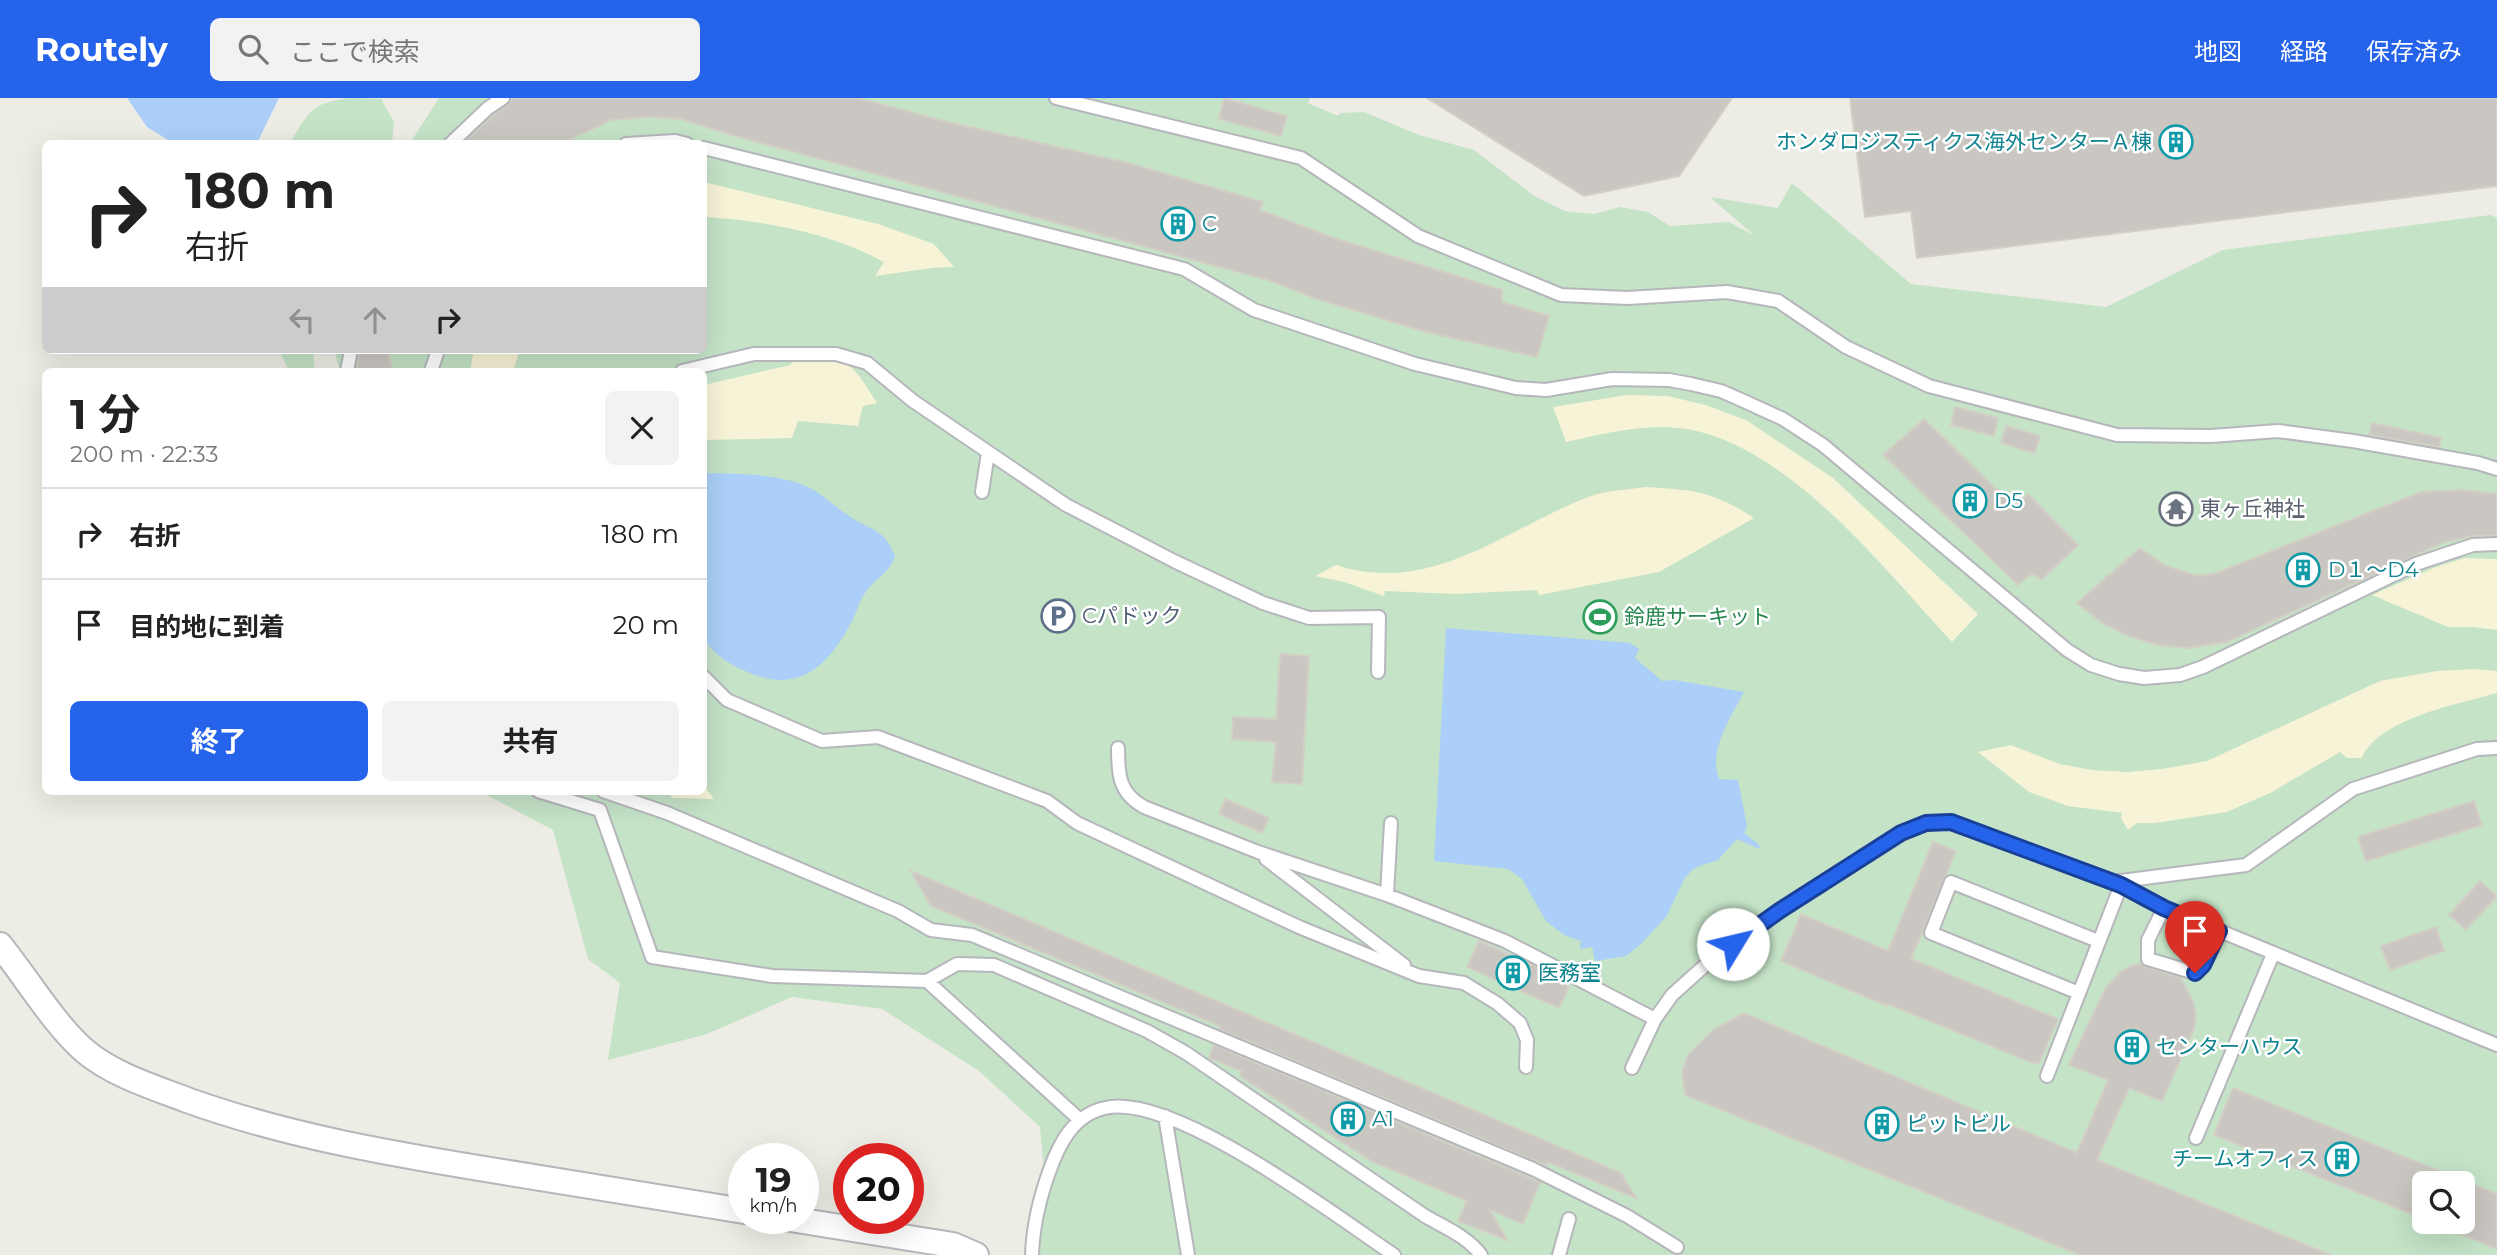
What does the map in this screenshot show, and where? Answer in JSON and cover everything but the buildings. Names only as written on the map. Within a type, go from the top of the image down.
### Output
[{"type":"street","points":[[0,944],[66,1032],[86,1052],[105,1065],[218,1111],[336,1143],[728,1208]]},
{"type":"street","points":[[819,1224],[953,1245],[976,1255]]},
{"type":"lane","points":[[454,140],[488,108],[503,98]]},
{"type":"lane","points":[[1056,98],[1301,158],[1418,236],[1561,295],[1628,298],[1727,292],[1777,301],[1846,348],[1929,386],[2116,435],[2211,436],[2278,430],[2353,440],[2478,463],[2497,469]]},
{"type":"lane","points":[[707,149],[1185,269],[1254,310],[1415,364],[1465,376],[1516,388],[1546,390],[1603,380],[1639,379],[1669,380],[1721,391],[1783,419],[1823,445],[2067,650],[2091,665],[2119,674],[2144,678],[2164,677],[2203,667],[2416,564],[2473,545],[2497,544]]},
{"type":"lane","points":[[694,368],[754,354],[836,354],[867,363],[912,401],[1066,505],[1264,603],[1310,618],[1379,617],[1378,672]]},
{"type":"lane","points":[[982,492],[988,453]]},
{"type":"lane","points":[[707,680],[727,700],[822,741],[878,737],[1047,801],[1077,823],[1299,927],[1419,976],[1464,983],[1498,1004],[1520,1023],[1526,1037],[1526,1067]]},
{"type":"lane","points":[[1118,748],[1122,785],[1131,800],[1258,852],[1387,895],[1530,952],[1655,1018]]},
{"type":"lane","points":[[2117,884],[2246,865],[2353,789],[2477,750],[2497,748]]},
{"type":"lane","points":[[551,795],[600,810],[652,957],[772,976],[927,981],[957,964],[994,965],[1147,1031],[1186,1053],[1425,1216],[1452,1231],[1481,1255]]},
{"type":"lane","points":[[615,795],[706,829],[898,911],[931,930],[972,935],[1520,1164],[1627,1216],[1677,1247]]},
{"type":"lane","points":[[1632,1068],[1655,1018],[1672,995],[1711,960],[1779,911],[1913,827],[1937,822],[1951,822],[2117,884],[2164,908],[2497,1045]]},
{"type":"lane","points":[[1387,895],[1391,823]]},
{"type":"lane","points":[[1258,852],[1419,976]]},
{"type":"lane","points":[[2079,992],[1931,933],[1951,882],[2098,941]]},
{"type":"lane","points":[[2047,1076],[2117,884]]},
{"type":"lane","points":[[2164,908],[2148,940],[2148,959],[2195,973],[2203,965],[2219,931]]},
{"type":"lane","points":[[2196,1138],[2273,954]]},
{"type":"lane","points":[[927,981],[1080,1120]]},
{"type":"lane","points":[[1032,1255],[1035,1213],[1062,1139],[1080,1120],[1107,1107],[1139,1109],[1165,1116],[1239,1152],[1394,1255]]},
{"type":"lane","points":[[1165,1116],[1188,1255]]},
{"type":"lane","points":[[1559,1255],[1569,1219]]},
{"type":"green space","name":"鈴鹿サーキット","points":[[439,98],[1310,98],[1308,103],[1338,116],[1340,113],[1364,112],[1419,135],[1474,150],[1536,197],[1565,211],[1594,214],[1620,207],[1648,212],[1670,226],[1729,222],[1755,236],[1710,197],[1778,208],[1792,183],[1911,284],[2106,307],[2223,250],[2490,215],[2497,218],[2497,1255],[1033,1255],[1044,1171],[1040,1127],[979,1071],[882,1009],[792,997],[707,1034],[608,1060],[620,983],[588,959],[553,830],[487,795],[707,795],[707,368],[339,368],[335,354],[707,354],[707,140],[412,140]]},
{"type":"green space","points":[[381,99],[394,122],[392,140],[292,140],[313,110],[339,100]]},
{"type":"green space","points":[[281,354],[313,354],[315,368],[288,368]]},
{"type":"sand","points":[[707,183],[878,224],[934,244],[954,267],[875,276],[884,262],[863,252],[819,236],[750,222],[707,217]]},
{"type":"sand","points":[[473,354],[519,354],[514,368],[471,368]]},
{"type":"sand","points":[[798,356],[828,358],[847,364],[861,378],[877,403],[863,406],[858,426],[798,421],[792,438],[707,440],[707,384],[790,365]]},
{"type":"sand","points":[[1627,395],[1667,396],[1706,405],[1746,420],[1833,478],[1978,614],[1952,642],[1833,515],[1798,485],[1762,460],[1725,440],[1687,429],[1656,427],[1611,432],[1566,442],[1553,407]]},
{"type":"sand","points":[[1646,487],[1678,489],[1714,497],[1754,518],[1659,572],[1539,595],[1537,590],[1454,594],[1385,591],[1384,596],[1344,582],[1315,576],[1336,565],[1371,572],[1404,572],[1436,566],[1466,555],[1588,497]]},
{"type":"sand","points":[[2465,558],[2497,559],[2497,630],[2448,627],[2372,595],[2436,567]]},
{"type":"sand","points":[[2437,671],[2497,671],[2497,693],[2442,708],[2402,723],[2371,744],[2362,758],[2347,758],[2340,752],[2272,792],[2227,812],[2155,823],[2137,823],[2128,830],[2121,818],[2122,813],[2068,806],[2029,792],[1978,752],[2011,745],[2060,764],[2092,770],[2128,772],[2162,769],[2207,761],[2380,681]]},
{"type":"sand","points":[[707,790],[714,799],[673,798],[670,795],[707,795]]},
{"type":"water","points":[[127,98],[279,98],[258,140],[168,140],[147,127]]},
{"type":"water","points":[[707,473],[758,475],[799,483],[816,491],[848,515],[879,533],[888,542],[895,557],[892,564],[863,596],[846,632],[827,659],[803,676],[773,679],[755,675],[726,661],[707,642]]},
{"type":"water","points":[[1446,628],[1630,643],[1639,649],[1635,658],[1662,681],[1674,680],[1744,692],[1722,734],[1716,768],[1719,779],[1738,780],[1747,826],[1744,833],[1759,845],[1760,849],[1737,839],[1718,860],[1691,871],[1666,917],[1641,944],[1626,956],[1595,961],[1592,947],[1580,949],[1581,941],[1564,935],[1546,921],[1522,879],[1508,869],[1434,861]]},
{"type":"place","name":"ホンダロジスティクス海外センターＡ棟","points":[[2176,142]]},
{"type":"place","name":"C","points":[[1178,224]]},
{"type":"place","name":"D5","points":[[1970,501]]},
{"type":"place","name":"東ヶ丘神社","points":[[2176,509]]},
{"type":"place","name":"D１～D4","points":[[2303,570]]},
{"type":"place","name":"Cパドック","points":[[1058,616]]},
{"type":"place","name":"鈴鹿サーキット","points":[[1600,617]]},
{"type":"place","name":"医務室","points":[[1513,973]]},
{"type":"place","name":"センターハウス","points":[[2132,1047]]},
{"type":"place","name":"A1","points":[[1348,1119]]},
{"type":"place","name":"ピットビル","points":[[1882,1124]]},
{"type":"place","name":"チームオフィス","points":[[2342,1159]]},
{"type":"route","points":[[1733,944],[1779,911],[1901,833],[1926,823],[1951,822],[2121,885],[2164,908],[2219,931],[2203,965],[2195,973]]}]
